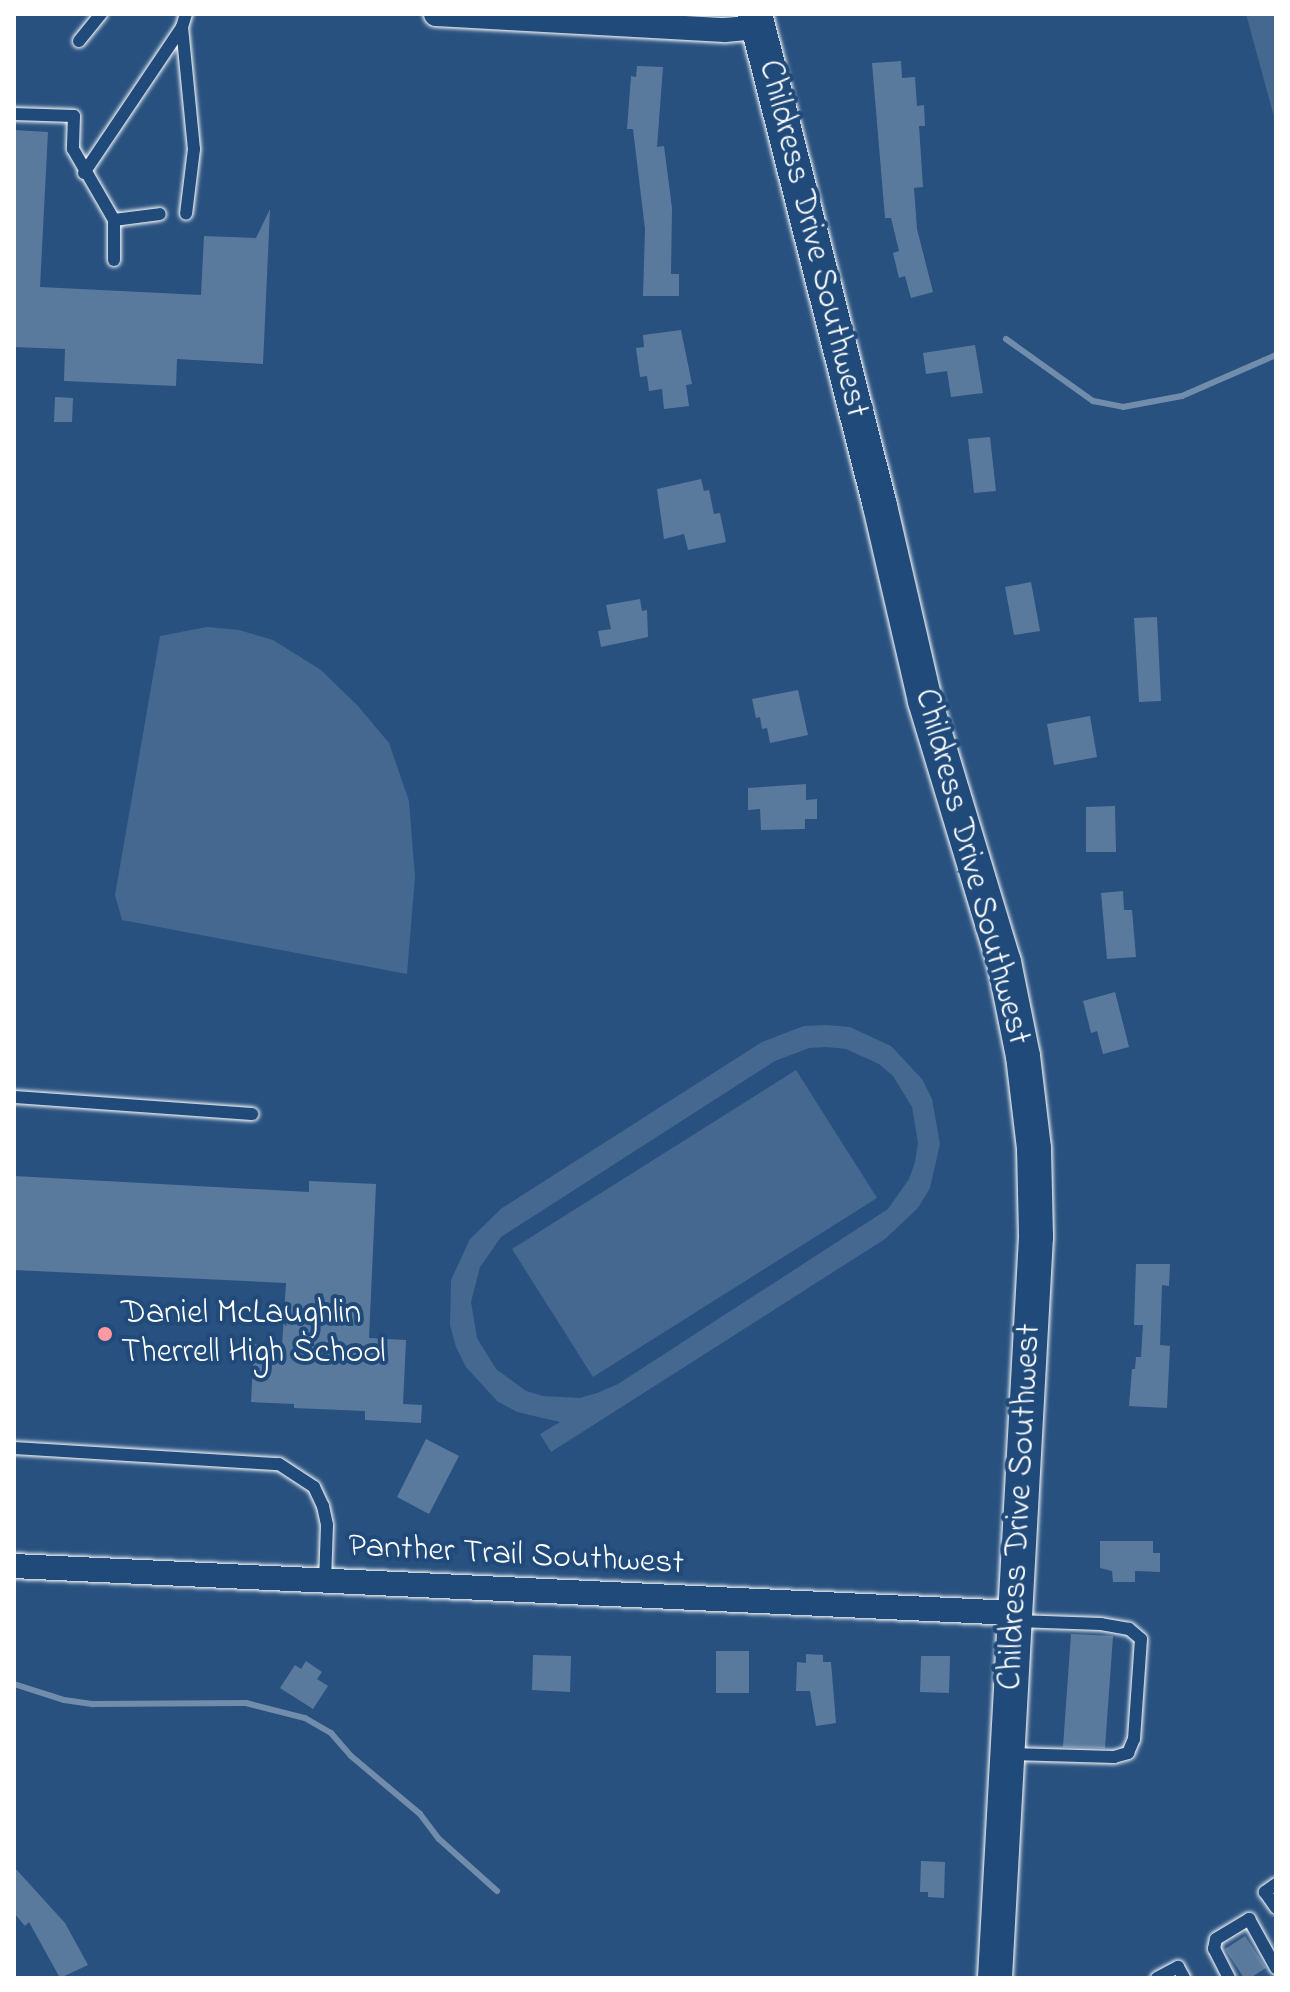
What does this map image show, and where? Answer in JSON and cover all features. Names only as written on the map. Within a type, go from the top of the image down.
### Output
[{"type":"street","points":[[436,14],[725,30],[757,20]]},
{"type":"street","name":"Childress Drive Southwest","points":[[757,20],[876,491],[925,701],[1004,962],[1023,1056],[1034,1148],[1036,1237],[995,1978]]},
{"type":"street","name":"Panther Trail Southwest","points":[[14,1566],[1014,1617]]},
{"type":"lane","points":[[79,41],[101,14]]},
{"type":"lane","points":[[84,173],[182,27],[186,14]]},
{"type":"lane","points":[[182,27],[194,149],[186,214]]},
{"type":"lane","points":[[14,114],[74,116],[73,149],[84,173],[114,220],[114,260]]},
{"type":"lane","points":[[114,220],[160,214]]},
{"type":"lane","points":[[14,1097],[252,1114]]},
{"type":"lane","points":[[14,1448],[279,1464],[314,1487],[323,1506],[327,1525],[325,1581]]},
{"type":"lane","points":[[1007,1754],[1114,1757],[1128,1753],[1134,1739],[1141,1639],[1129,1629],[1101,1624],[1014,1617]]},
{"type":"lane","points":[[1276,1884],[1265,1892],[1276,1908]]},
{"type":"lane","points":[[1229,1978],[1214,1949],[1216,1939],[1249,1919],[1276,1968]]},
{"type":"lane","points":[[1157,1978],[1178,1967],[1184,1978]]},
{"type":"shaded area","points":[[1246,14],[1276,14],[1276,124]]},
{"type":"shaded area","points":[[207,627],[239,630],[273,640],[321,670],[358,706],[389,743],[409,801],[415,877],[407,974],[122,920],[115,895],[160,636]]},
{"type":"shaded area","points":[[804,1026],[850,1027],[891,1046],[922,1079],[932,1099],[940,1144],[930,1188],[918,1208],[885,1239],[551,1452],[540,1434],[560,1422],[517,1412],[497,1401],[466,1367],[456,1347],[450,1325],[451,1280],[470,1239],[502,1208],[762,1042]],"holes":[[[809,1048],[846,1049],[879,1064],[893,1076],[912,1107],[918,1143],[915,1162],[909,1179],[888,1209],[618,1384],[597,1393],[580,1398],[543,1396],[526,1391],[496,1369],[477,1338],[471,1302],[480,1267],[501,1237],[775,1061]]]},
{"type":"shaded area","points":[[796,1070],[877,1198],[593,1377],[512,1249]]},
{"type":"building","points":[[901,61],[902,78],[915,77],[917,106],[924,105],[925,126],[919,126],[923,187],[914,188],[917,229],[933,292],[911,298],[905,276],[899,278],[893,253],[899,251],[891,218],[885,218],[872,63]]},
{"type":"building","points":[[637,66],[663,67],[657,147],[664,146],[672,208],[671,274],[679,274],[679,296],[643,296],[645,229],[633,129],[627,129],[631,76],[636,77]]},
{"type":"building","points":[[14,130],[48,132],[40,287],[201,295],[204,236],[256,238],[270,209],[263,364],[177,359],[176,386],[64,381],[65,349],[14,347]]},
{"type":"building","points":[[681,330],[692,384],[686,385],[689,406],[664,409],[662,389],[649,391],[647,376],[640,377],[636,348],[644,347],[643,335]]},
{"type":"building","points":[[975,345],[983,393],[951,397],[947,371],[926,374],[923,353]]},
{"type":"building","points":[[55,397],[73,398],[72,422],[54,422]]},
{"type":"building","points":[[990,437],[996,491],[974,493],[968,439]]},
{"type":"building","points":[[701,479],[704,491],[709,490],[714,514],[720,513],[726,542],[688,550],[684,534],[664,539],[657,489]]},
{"type":"building","points":[[1031,582],[1040,631],[1014,635],[1005,587]]},
{"type":"building","points":[[640,599],[642,611],[647,610],[648,637],[601,647],[598,631],[611,629],[606,605]]},
{"type":"building","points":[[1157,617],[1161,701],[1139,702],[1134,618]]},
{"type":"building","points":[[798,690],[808,735],[770,743],[767,728],[762,729],[760,717],[756,718],[752,699]]},
{"type":"building","points":[[1090,716],[1097,757],[1054,765],[1047,724]]},
{"type":"building","points":[[806,784],[806,800],[817,799],[817,819],[805,819],[805,829],[761,830],[760,809],[748,810],[748,788]]},
{"type":"building","points":[[1115,806],[1116,852],[1086,852],[1086,807]]},
{"type":"building","points":[[1123,891],[1124,910],[1132,910],[1136,957],[1107,959],[1101,893]]},
{"type":"building","points":[[1115,992],[1129,1047],[1103,1054],[1097,1031],[1091,1033],[1083,1001]]},
{"type":"building","points":[[14,1176],[309,1192],[309,1181],[376,1184],[369,1338],[406,1340],[403,1404],[422,1405],[421,1423],[365,1420],[365,1411],[294,1408],[294,1404],[251,1402],[254,1344],[282,1346],[286,1283],[14,1270]]},
{"type":"building","points":[[1136,1264],[1170,1264],[1169,1286],[1162,1285],[1160,1345],[1170,1346],[1167,1408],[1129,1406],[1132,1369],[1135,1369],[1136,1357],[1141,1357],[1143,1325],[1134,1325]]},
{"type":"building","points":[[426,1439],[459,1456],[429,1514],[397,1497]]},
{"type":"building","points":[[1100,1541],[1153,1541],[1153,1553],[1160,1553],[1160,1572],[1135,1571],[1135,1582],[1113,1582],[1112,1571],[1100,1568]]},
{"type":"building","points":[[1071,1634],[1113,1636],[1105,1748],[1063,1747]]},
{"type":"building","points":[[716,1651],[749,1651],[749,1693],[716,1693]]},
{"type":"building","points":[[806,1654],[823,1655],[823,1662],[831,1662],[836,1723],[816,1726],[810,1691],[796,1691],[797,1662],[806,1663]]},
{"type":"building","points":[[533,1655],[571,1656],[570,1692],[532,1690]]},
{"type":"building","points":[[921,1656],[950,1656],[949,1693],[920,1692]]},
{"type":"building","points":[[306,1661],[322,1672],[317,1679],[328,1686],[313,1709],[280,1688],[295,1665],[301,1669]]},
{"type":"building","points":[[921,1861],[945,1862],[944,1898],[928,1897],[928,1892],[920,1892]]},
{"type":"building","points":[[14,1867],[65,1923],[88,1965],[60,1978],[29,1922],[25,1926],[14,1913]]},
{"type":"building","points":[[1245,1936],[1266,1968],[1250,1978],[1244,1978],[1225,1949]]},
{"type":"waterway","points":[[1006,339],[1093,401],[1123,407],[1182,396],[1276,355]]},
{"type":"waterway","points":[[14,1684],[64,1700],[94,1704],[246,1703],[305,1718],[331,1733],[351,1756],[420,1814],[439,1839],[497,1891]]},
{"type":"place","name":"Daniel McLaughlin Therrell High School","points":[[105,1334]]}]
